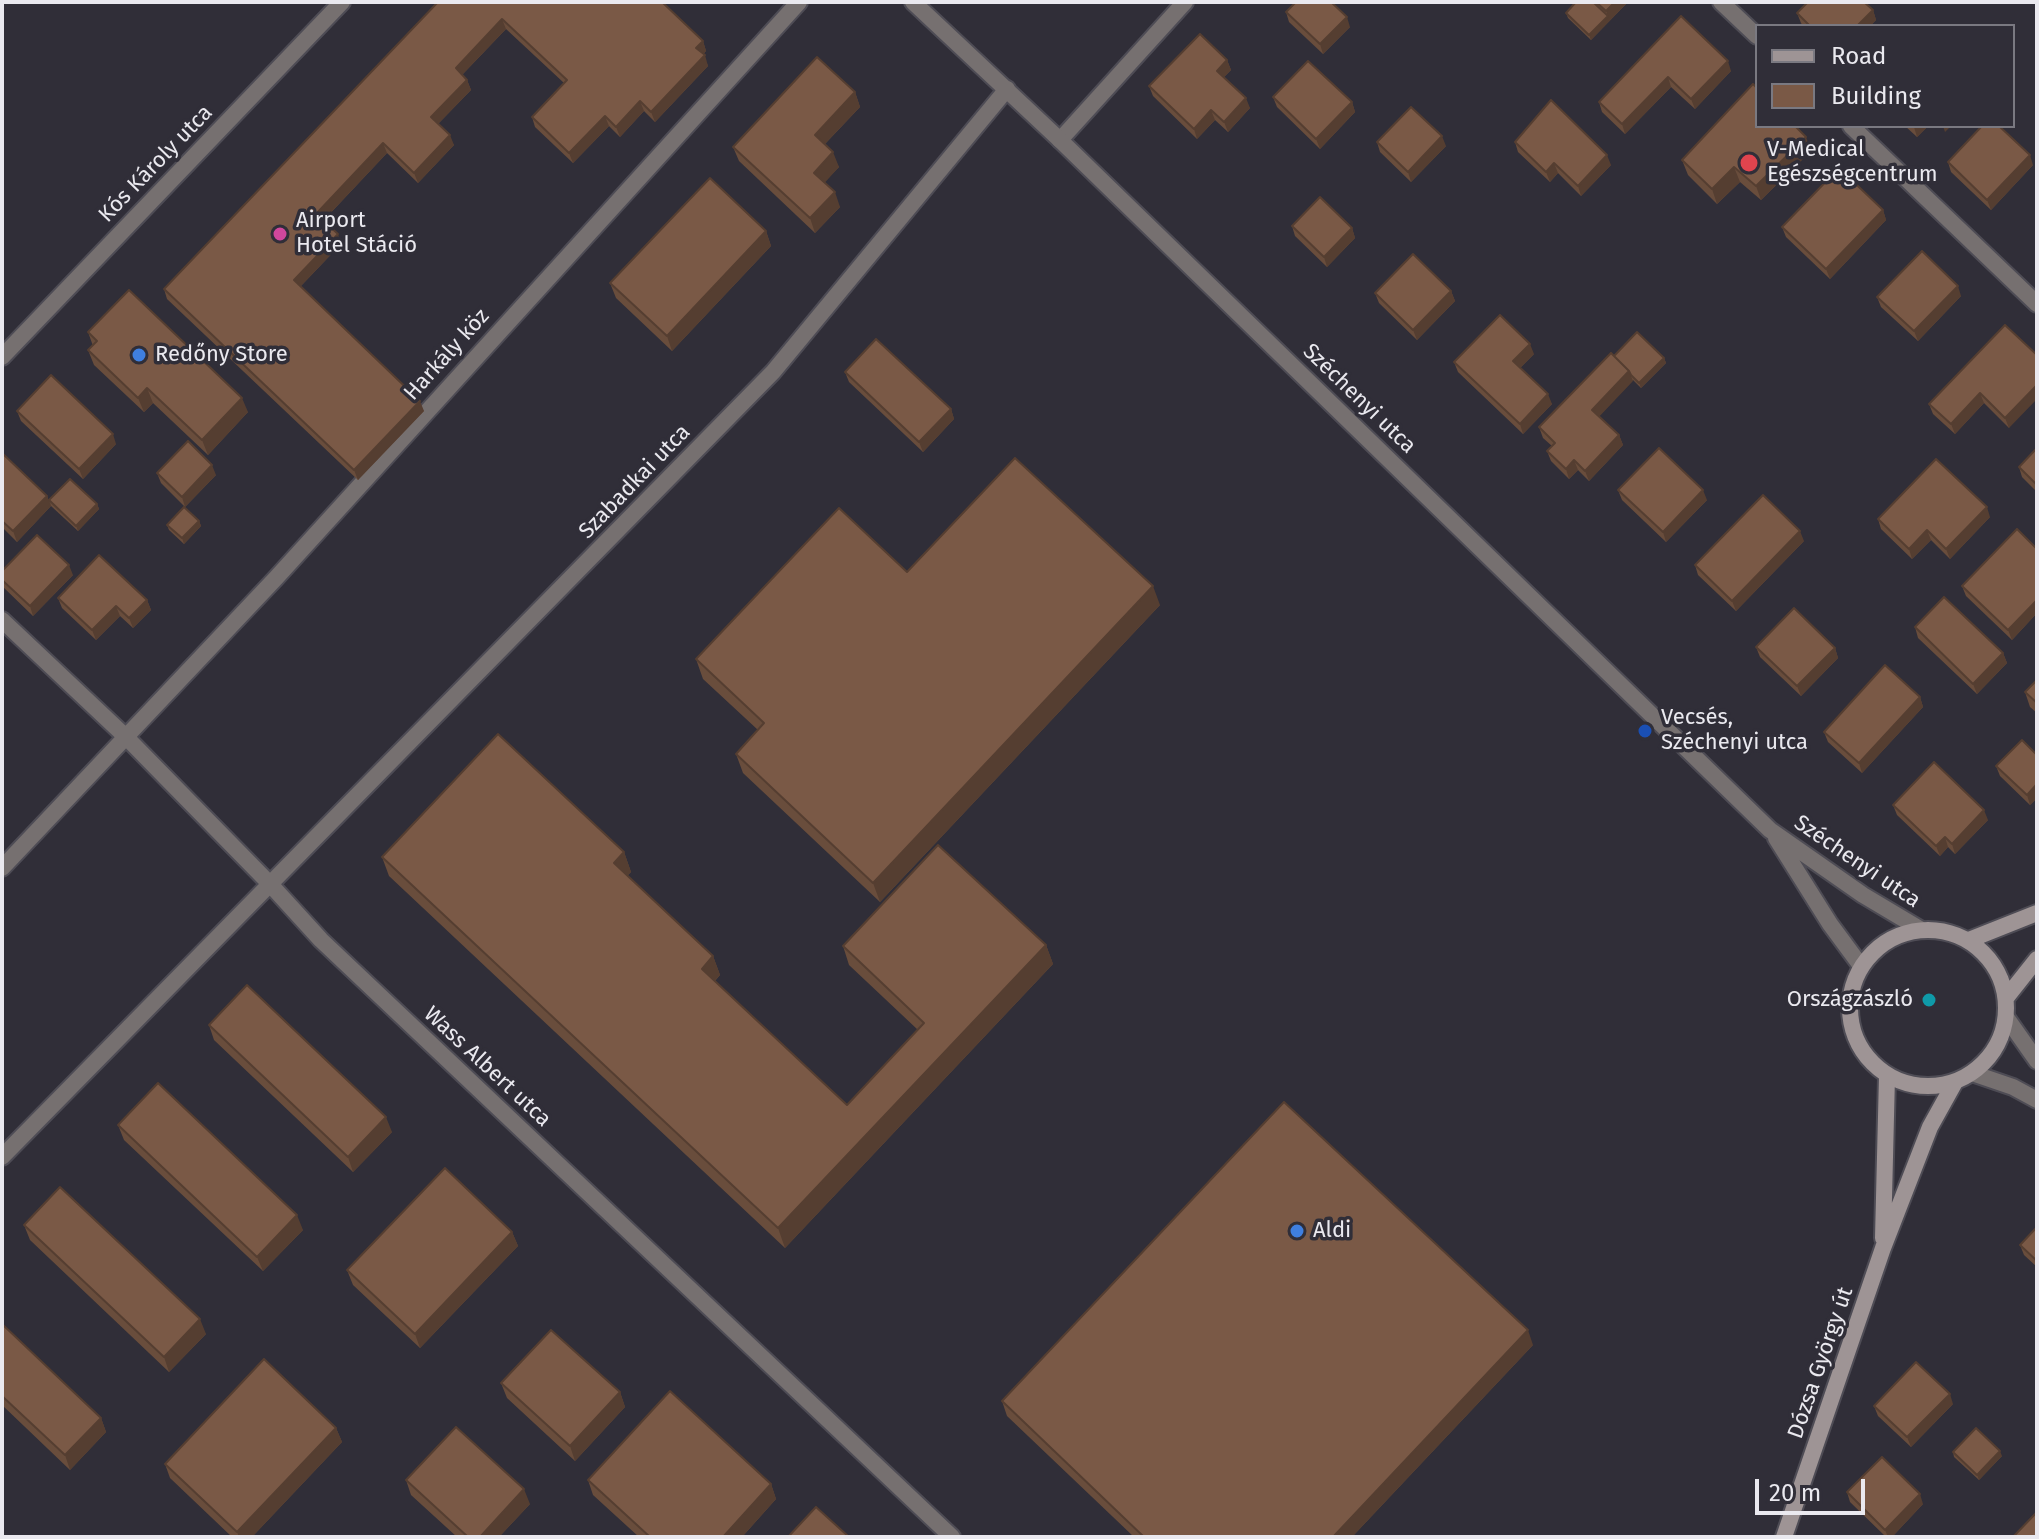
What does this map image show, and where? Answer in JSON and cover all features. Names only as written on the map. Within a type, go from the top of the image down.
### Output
[{"type":"main road","points":[[1969,940],[2037,913]]},
{"type":"main road","points":[[1920,929],[1937,930],[1969,940],[1991,960],[2006,998],[2001,1038],[1989,1058],[1972,1073],[1955,1082],[1932,1086],[1909,1085],[1887,1076],[1868,1059],[1855,1038],[1849,1014],[1851,988],[1861,966],[1876,948],[1897,935],[1920,929]]},
{"type":"main road","points":[[2006,998],[2037,959]]},
{"type":"main road","name":"Dózsa György út","points":[[1883,1248],[1887,1076]]},
{"type":"main road","name":"Dózsa György út","points":[[1784,1537],[1883,1248],[1930,1127],[1955,1082]]},
{"type":"street","name":"Kós Károly utca","points":[[2,357],[342,2]]},
{"type":"street","name":"Harkály köz","points":[[2,868],[276,578],[799,2]]},
{"type":"street","name":"Széchenyi utca","points":[[913,2],[1060,140],[1770,830],[1863,895],[1920,929]]},
{"type":"street","points":[[1060,140],[1185,2]]},
{"type":"street","points":[[1721,2],[1755,34]]},
{"type":"street","name":"Szabadkai utca","points":[[2,1157],[773,372],[1007,89]]},
{"type":"street","points":[[1853,128],[2037,304]]},
{"type":"street","name":"Wass Albert utca","points":[[2,620],[126,737],[321,940],[952,1537]]},
{"type":"street","name":"Széchenyi utca","points":[[1770,830],[1830,924],[1861,966]]},
{"type":"street","points":[[2006,1017],[2037,1061]]},
{"type":"street","points":[[1972,1073],[2013,1087],[2037,1100]]},
{"type":"building","name":"Airport Hotel Stáció","points":[[438,2],[662,2],[703,41],[696,48],[705,55],[651,112],[640,101],[616,127],[605,116],[569,153],[532,117],[567,80],[502,19],[456,68],[467,80],[431,117],[450,135],[414,173],[383,143],[316,214],[338,234],[294,280],[420,401],[354,470],[164,289]]},
{"type":"building","points":[[1296,2],[1331,2],[1347,17],[1320,44],[1286,12]]},
{"type":"building","points":[[1576,2],[1593,2],[1608,16],[1589,35],[1566,13]]},
{"type":"building","points":[[1596,2],[1615,2],[1606,11]]},
{"type":"building","points":[[1808,2],[1864,2],[1873,10],[1859,24],[1808,24],[1797,13]]},
{"type":"building","points":[[1681,16],[1728,61],[1691,99],[1668,77],[1622,124],[1599,102]]},
{"type":"building","points":[[1200,34],[1227,60],[1217,71],[1246,98],[1224,122],[1211,110],[1194,129],[1149,86]]},
{"type":"building","points":[[817,57],[855,92],[815,135],[833,152],[814,173],[835,192],[810,218],[733,147]]},
{"type":"building","points":[[1308,61],[1352,102],[1316,139],[1273,97]]},
{"type":"building","name":"V-Medical Egészségcentrum","points":[[1753,84],[1755,128],[1797,128],[1806,137],[1756,186],[1734,167],[1712,189],[1682,160]]},
{"type":"building","points":[[1551,100],[1607,155],[1578,186],[1554,163],[1546,172],[1515,142]]},
{"type":"building","points":[[1411,107],[1442,136],[1408,172],[1377,142]]},
{"type":"building","points":[[1980,128],[2001,128],[2030,155],[1987,200],[1948,162]]},
{"type":"building","points":[[1839,168],[1883,210],[1826,269],[1782,227]]},
{"type":"building","points":[[710,178],[766,231],[667,336],[610,283]]},
{"type":"building","points":[[1320,197],[1352,228],[1324,257],[1292,226]]},
{"type":"building","points":[[1922,251],[1958,286],[1914,331],[1877,297]]},
{"type":"building","points":[[1413,254],[1451,291],[1413,330],[1375,293]]},
{"type":"building","points":[[129,290],[242,398],[202,440],[147,388],[138,398],[88,350],[97,341],[88,332]]},
{"type":"building","points":[[1500,315],[1530,344],[1513,361],[1548,394],[1520,424],[1454,362]]},
{"type":"building","points":[[2005,325],[2037,355],[2037,385],[2005,418],[1980,393],[1951,424],[1929,404]]},
{"type":"building","points":[[1637,332],[1664,358],[1639,383],[1614,356]]},
{"type":"building","points":[[876,339],[951,409],[919,442],[845,372]]},
{"type":"building","points":[[1611,353],[1629,371],[1592,410],[1619,435],[1585,471],[1574,460],[1566,469],[1547,451],[1555,443],[1539,427]]},
{"type":"building","points":[[51,375],[113,434],[79,469],[17,411]]},
{"type":"building","points":[[188,441],[212,465],[182,497],[157,473]]},
{"type":"building","points":[[1659,448],[1703,490],[1663,532],[1618,490]]},
{"type":"building","points":[[2037,448],[2037,485],[2019,467]]},
{"type":"building","points":[[2,453],[47,496],[13,531],[2,521]]},
{"type":"building","points":[[1015,458],[1153,586],[873,883],[736,754],[764,723],[696,659],[839,508],[907,572]]},
{"type":"building","points":[[1936,459],[1987,507],[1946,549],[1927,530],[1909,549],[1878,519]]},
{"type":"building","points":[[70,479],[97,504],[76,526],[49,500]]},
{"type":"building","points":[[1763,495],[1800,531],[1732,601],[1695,565]]},
{"type":"building","points":[[184,507],[199,521],[182,538],[167,525]]},
{"type":"building","points":[[2017,529],[2037,549],[2037,600],[2008,630],[1962,586]]},
{"type":"building","points":[[37,535],[69,565],[30,606],[2,580],[2,571]]},
{"type":"building","points":[[99,555],[147,600],[129,618],[116,606],[92,630],[58,598]]},
{"type":"building","points":[[1944,597],[2003,653],[1973,684],[1915,627]]},
{"type":"building","points":[[1794,608],[1835,648],[1797,686],[1756,647]]},
{"type":"building","points":[[1885,665],[1920,697],[1859,763],[1824,732]]},
{"type":"building","points":[[2037,680],[2037,703],[2025,692]]},
{"type":"building","points":[[498,734],[624,852],[614,863],[713,956],[702,969],[847,1105],[924,1023],[843,946],[938,845],[1046,945],[778,1228],[382,857]]},
{"type":"building","points":[[2022,740],[2037,755],[2037,784],[2027,795],[1996,766]]},
{"type":"building","points":[[1934,762],[1984,810],[1952,844],[1945,837],[1936,846],[1893,805]]},
{"type":"building","points":[[247,985],[386,1117],[348,1157],[209,1025]]},
{"type":"building","points":[[158,1083],[297,1215],[257,1257],[118,1125]]},
{"type":"building","name":"Aldi","points":[[1284,1102],[1528,1330],[1333,1537],[1144,1537],[1002,1401]]},
{"type":"building","points":[[445,1168],[512,1232],[415,1334],[347,1270]]},
{"type":"building","points":[[60,1187],[200,1319],[164,1357],[24,1225]]},
{"type":"building","points":[[2037,1227],[2037,1261],[2020,1245]]},
{"type":"building","points":[[2,1324],[101,1418],[65,1455],[2,1396]]},
{"type":"building","points":[[551,1330],[620,1392],[570,1446],[501,1383]]},
{"type":"building","points":[[264,1359],[336,1428],[237,1532],[165,1464]]},
{"type":"building","points":[[1916,1362],[1950,1394],[1907,1437],[1874,1406]]},
{"type":"building","points":[[670,1391],[771,1484],[723,1537],[650,1537],[588,1480]]},
{"type":"building","points":[[456,1427],[524,1489],[480,1537],[468,1537],[406,1480]]},
{"type":"building","points":[[1976,1428],[2000,1451],[1977,1475],[1953,1452]]},
{"type":"building","points":[[1882,1457],[1920,1494],[1885,1530],[1847,1492]]},
{"type":"building","points":[[816,1507],[849,1537],[788,1537]]},
{"type":"building","points":[[2037,1512],[2037,1537],[2013,1537]]},
{"type":"place","name":"V-Medical Egészségcentrum","points":[[1749,163]]},
{"type":"place","name":"Airport Hotel Stáció","points":[[280,234]]},
{"type":"place","name":"Redőny Store","points":[[139,355]]},
{"type":"place","name":"Vecsés, Széchenyi utca","points":[[1645,731]]},
{"type":"place","name":"Országzászló","points":[[1929,1000]]},
{"type":"place","name":"Aldi","points":[[1297,1231]]}]
